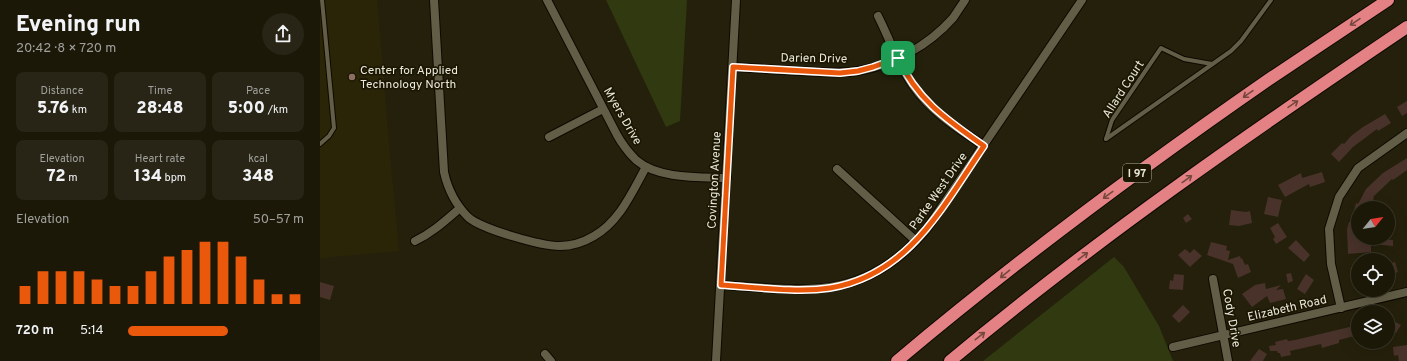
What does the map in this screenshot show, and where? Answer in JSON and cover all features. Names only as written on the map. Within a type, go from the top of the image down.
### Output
[{"type":"highway","name":"I 97","points":[[897,361],[1018,263],[1101,200],[1269,79],[1388,0]]},
{"type":"highway","points":[[950,361],[1038,291],[1197,171],[1286,108],[1407,27]]},
{"type":"street","points":[[434,0],[444,172],[447,186],[460,208],[469,218],[495,231],[549,245],[560,246],[578,244],[593,237],[612,222],[621,211],[646,167]]},
{"type":"street","name":"Myers Drive","points":[[546,0],[603,109],[626,149],[636,160],[657,172],[690,177],[727,178]]},
{"type":"street","name":"Covington Avenue","points":[[716,361],[736,0]]},
{"type":"street","name":"Darien Drive","points":[[733,67],[840,73],[858,71],[873,67],[909,53],[932,37],[953,17],[965,0]]},
{"type":"street","name":"Parke West Drive","points":[[721,285],[811,290],[830,288],[861,280],[891,263],[905,253],[926,230],[1082,0]]},
{"type":"street","points":[[878,16],[912,84],[936,111],[984,146]]},
{"type":"street","points":[[549,137],[603,109]]},
{"type":"street","points":[[1341,308],[1331,264],[1329,229],[1339,197],[1358,168],[1407,133]]},
{"type":"street","points":[[837,169],[916,241]]},
{"type":"street","points":[[415,241],[427,236],[460,208]]},
{"type":"street","name":"Cody Drive","points":[[1213,279],[1228,361]]},
{"type":"street","name":"Elizabeth Road","points":[[1173,347],[1222,334],[1407,292]]},
{"type":"street","points":[[545,354],[551,361]]},
{"type":"lane","points":[[320,144],[329,136],[334,128],[322,0]]},
{"type":"lane","name":"Allard Court","points":[[1213,64],[1184,59],[1161,48],[1112,120],[1106,139],[1213,64],[1231,51],[1241,41],[1271,0]]},
{"type":"shaded area","name":"Center for Applied Technology North","points":[[320,0],[377,0],[399,251],[320,258]]},
{"type":"green space","points":[[606,0],[687,0],[680,121],[666,127]]},
{"type":"green space","points":[[1114,257],[1124,267],[1159,326],[1173,361],[983,361]]},
{"type":"building","points":[[1407,101],[1407,113],[1402,116],[1397,107]]},
{"type":"building","points":[[1385,114],[1391,123],[1378,131],[1377,129],[1353,147],[1339,162],[1331,154],[1342,143],[1344,144],[1351,136],[1363,127]]},
{"type":"building","points":[[1407,158],[1407,170],[1393,180],[1392,179],[1373,197],[1372,201],[1360,201],[1366,189],[1383,173]]},
{"type":"building","points":[[1322,172],[1325,182],[1310,187],[1309,184],[1285,197],[1278,185],[1301,173],[1302,178]]},
{"type":"building","points":[[1268,197],[1282,200],[1278,217],[1264,214]]},
{"type":"building","points":[[1231,210],[1246,212],[1250,211],[1252,223],[1239,226],[1229,225]]},
{"type":"building","points":[[1188,214],[1192,219],[1186,223],[1183,218]]},
{"type":"building","points":[[1349,222],[1351,222],[1351,245],[1371,245],[1371,252],[1348,254],[1347,229]]},
{"type":"building","points":[[1278,223],[1287,237],[1276,244],[1273,239],[1275,237],[1270,228]]},
{"type":"building","points":[[1296,240],[1310,255],[1304,262],[1288,248]]},
{"type":"building","points":[[1211,242],[1227,246],[1226,250],[1230,251],[1228,260],[1240,256],[1245,265],[1248,264],[1251,272],[1238,278],[1233,264],[1207,255]]},
{"type":"building","points":[[1185,249],[1190,253],[1194,249],[1202,256],[1190,267],[1178,255]]},
{"type":"building","points":[[1395,262],[1398,272],[1395,273]]},
{"type":"building","points":[[1291,273],[1293,281],[1288,283],[1286,274]]},
{"type":"building","points":[[1174,274],[1184,275],[1183,290],[1169,289],[1170,280],[1173,281]]},
{"type":"building","points":[[1306,274],[1314,280],[1305,294],[1297,289]]},
{"type":"building","points":[[320,282],[334,286],[330,300],[320,297]]},
{"type":"building","points":[[1265,283],[1266,289],[1281,285],[1276,290],[1283,289],[1286,299],[1270,303],[1267,296],[1252,307],[1242,294],[1255,285]]},
{"type":"building","points":[[1183,305],[1190,312],[1179,323],[1172,316]]},
{"type":"building","points":[[1395,322],[1401,325],[1395,332]]},
{"type":"building","points":[[1351,327],[1351,337],[1339,340],[1339,343],[1322,348],[1321,344],[1290,351],[1291,355],[1281,357],[1280,353],[1277,351],[1270,351],[1269,346],[1276,345],[1275,342],[1287,339],[1288,341]]},
{"type":"building","points":[[1407,345],[1407,361],[1399,361],[1398,355],[1394,356],[1393,349],[1395,349],[1395,347]]},
{"type":"building","points":[[1259,349],[1267,354],[1263,361],[1250,361]]},
{"type":"place","name":"Center for Applied Technology North","points":[[352,77]]},
{"type":"route","points":[[898,58],[912,84],[923,98],[936,111],[984,146],[926,230],[905,253],[891,263],[861,280],[846,285],[811,290],[721,285],[733,67],[840,73],[858,71],[898,58]]}]
